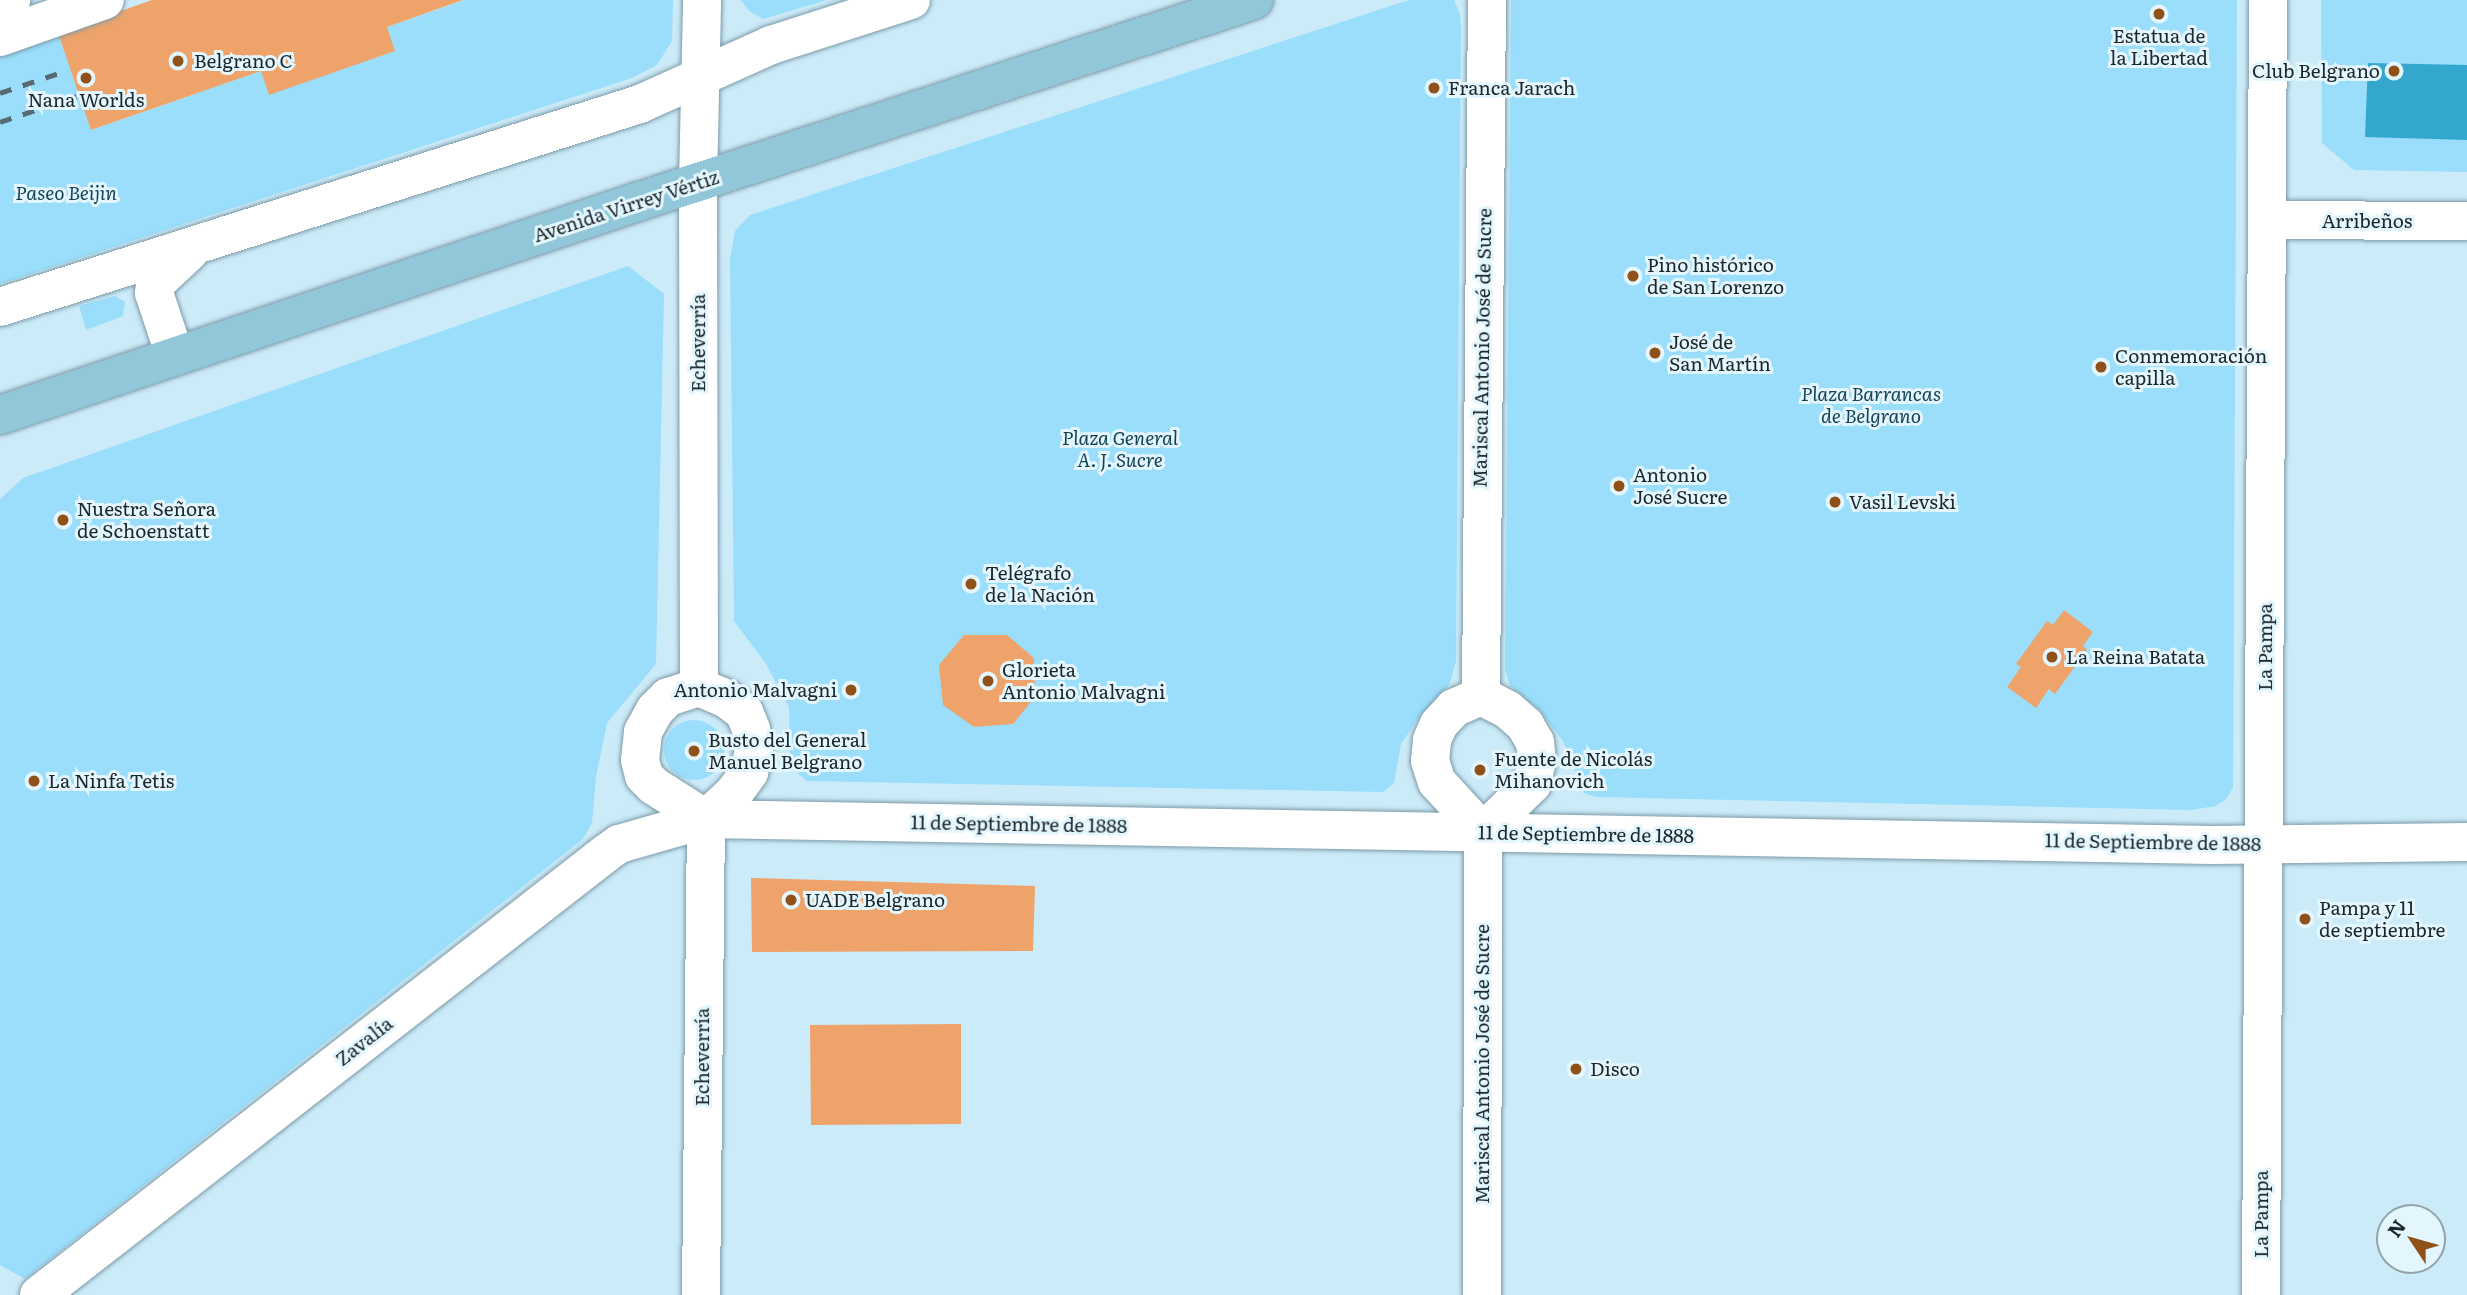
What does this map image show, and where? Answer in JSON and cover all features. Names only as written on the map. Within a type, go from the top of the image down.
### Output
[{"type":"main road","name":"Avenida Virrey Vértiz","points":[[0,415],[1254,0]]},
{"type":"street","points":[[0,4],[11,0]]},
{"type":"street","name":"Echeverría","points":[[699,687],[698,182],[702,0]]},
{"type":"street","points":[[0,307],[640,104],[771,45],[911,0]]},
{"type":"street","name":"Mariscal Antonio José de Sucre","points":[[1481,696],[1487,0]]},
{"type":"street","name":"La Pampa","points":[[2261,1295],[2268,0]]},
{"type":"street","points":[[0,37],[100,1]]},
{"type":"street","name":"Arribeños","points":[[2267,220],[2467,221]]},
{"type":"street","points":[[175,356],[154,293],[155,284],[197,246]]},
{"type":"street","points":[[699,687],[727,699],[744,712],[751,729],[754,751],[750,772],[734,793],[706,819],[654,786],[644,776],[640,760],[643,732],[655,710],[668,697],[699,687]]},
{"type":"street","points":[[1481,696],[1508,710],[1525,725],[1535,742],[1537,760],[1532,784],[1483,832],[1437,782],[1430,761],[1432,740],[1439,724],[1454,708],[1481,696]]},
{"type":"street","name":"Echeverría","points":[[701,1295],[706,819]]},
{"type":"street","name":"11 de Septiembre de 1888","points":[[706,819],[2263,844],[2467,842]]},
{"type":"street","name":"Zavalía","points":[[39,1295],[605,854],[620,844],[706,819]]},
{"type":"street","name":"Mariscal Antonio José de Sucre","points":[[1482,1295],[1483,832]]},
{"type":"green space","name":"Paseo Beijin","points":[[465,0],[673,0],[672,41],[657,65],[632,78],[0,284],[0,37],[53,18],[92,130]]},
{"type":"green space","points":[[741,0],[827,0],[763,19],[749,11]]},
{"type":"green space","name":"Plaza General A. J. Sucre","points":[[1409,0],[1454,0],[1460,14],[1461,26],[1456,661],[1450,683],[1420,716],[1401,744],[1394,783],[1383,792],[806,781],[790,765],[789,707],[766,664],[734,621],[730,259],[735,231],[750,215]]},
{"type":"green space","name":"Plaza Barrancas de Belgrano","points":[[1511,0],[2237,0],[2233,788],[2226,799],[2216,806],[2190,810],[1596,797],[1584,793],[1563,741],[1539,710],[1510,686],[1505,670]]},
{"type":"green space","name":"Club Belgrano","points":[[2321,0],[2467,0],[2467,172],[2354,170],[2322,143]]},
{"type":"green space","points":[[628,266],[664,294],[656,664],[607,723],[596,777],[592,823],[583,839],[25,1279],[0,1265],[0,499],[23,478]]},
{"type":"green space","points":[[115,296],[125,302],[123,316],[86,330],[79,306]]},
{"type":"green space","points":[[688,720],[700,720],[719,733],[724,750],[722,762],[711,775],[700,780],[688,780],[669,767],[664,756],[664,744],[677,725]]},
{"type":"shaded area","points":[[2368,63],[2467,65],[2467,140],[2365,137]]},
{"type":"building","name":"Belgrano C","points":[[152,0],[463,0],[387,27],[395,51],[269,95],[261,71],[91,130],[58,33]]},
{"type":"building","name":"La Reina Batata","points":[[2064,610],[2093,632],[2083,646],[2087,650],[2055,694],[2049,689],[2036,708],[2007,687],[2021,667],[2016,664],[2047,621],[2053,625]]},
{"type":"building","name":"Glorieta Antonio Malvagni","points":[[964,635],[1007,635],[1034,658],[1035,697],[1013,724],[974,727],[943,705],[939,665]]},
{"type":"building","points":[[751,878],[1035,886],[1033,951],[752,952]]},
{"type":"building","points":[[961,1024],[961,1124],[811,1125],[810,1025]]},
{"type":"railway","points":[[0,93],[68,70]]},
{"type":"railway","points":[[0,122],[77,96]]},
{"type":"place","name":"Estatua de la Libertad","points":[[2159,14]]},
{"type":"place","name":"Belgrano C","points":[[178,61]]},
{"type":"place","name":"Club Belgrano","points":[[2394,71]]},
{"type":"place","name":"Nana Worlds","points":[[86,78]]},
{"type":"place","name":"Franca Jarach","points":[[1434,88]]},
{"type":"place","name":"Pino histórico de San Lorenzo","points":[[1633,276]]},
{"type":"place","name":"José de San Martín","points":[[1655,353]]},
{"type":"place","name":"Conmemoración capilla","points":[[2101,367]]},
{"type":"place","name":"Antonio José Sucre","points":[[1619,486]]},
{"type":"place","name":"Vasil Levski","points":[[1835,502]]},
{"type":"place","name":"Nuestra Señora de Schoenstatt","points":[[63,520]]},
{"type":"place","name":"Telégrafo de la Nación","points":[[971,584]]},
{"type":"place","name":"La Reina Batata","points":[[2052,657]]},
{"type":"place","name":"Glorieta Antonio Malvagni","points":[[988,681]]},
{"type":"place","name":"Antonio Malvagni","points":[[851,690]]},
{"type":"place","name":"Busto del General Manuel Belgrano","points":[[694,751]]},
{"type":"place","name":"Fuente de Nicolás Mihanovich","points":[[1480,770]]},
{"type":"place","name":"La Ninfa Tetis","points":[[34,781]]},
{"type":"place","name":"UADE Belgrano","points":[[791,900]]},
{"type":"place","name":"Pampa y 11 de septiembre","points":[[2305,919]]},
{"type":"place","name":"Disco","points":[[1576,1069]]}]
